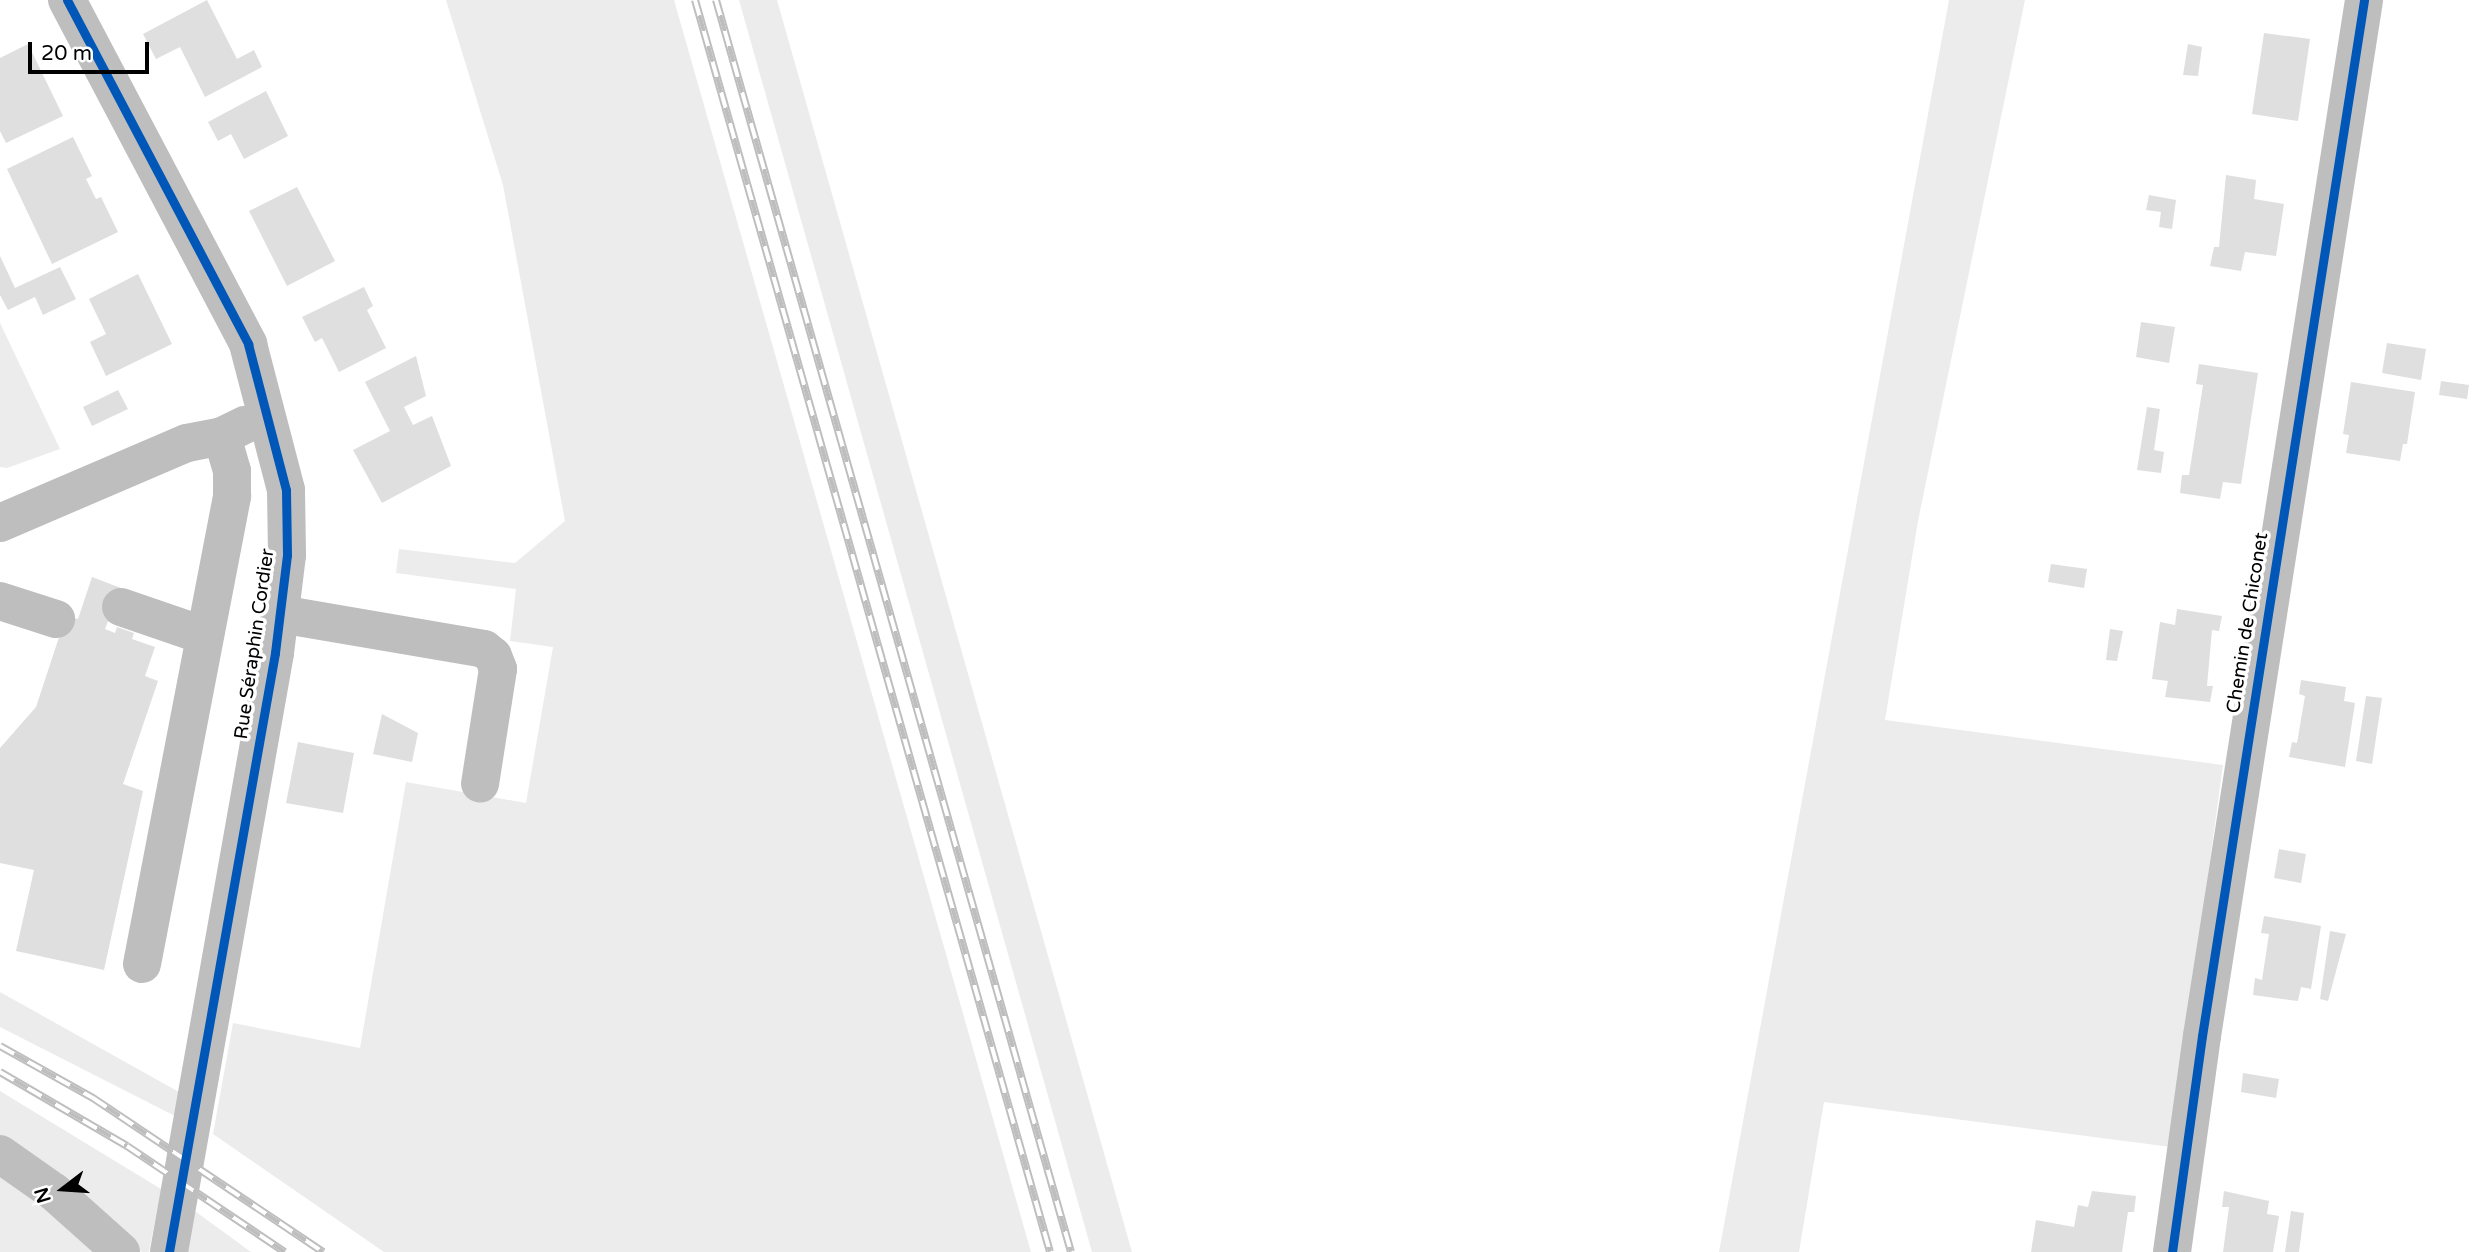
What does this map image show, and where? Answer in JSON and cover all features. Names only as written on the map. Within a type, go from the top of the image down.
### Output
[{"type":"street","name":"Rue Séraphin Cordier","points":[[67,0],[248,344],[269,413],[286,490],[287,555],[280,614],[171,1242]]},
{"type":"street","name":"Chemin de Chiconet","points":[[2172,1252],[2208,995],[2364,0]]},
{"type":"street","points":[[0,523],[187,443],[222,436],[269,413]]},
{"type":"street","points":[[142,964],[203,635],[232,496],[232,471],[222,436]]},
{"type":"street","points":[[0,601],[56,619]]},
{"type":"street","points":[[121,607],[203,635]]},
{"type":"street","points":[[280,614],[484,649],[493,656],[498,669],[480,784]]},
{"type":"street","points":[[0,1154],[54,1192],[121,1252]]},
{"type":"shaded area","points":[[446,0],[674,0],[1031,1252],[384,1252],[213,1134],[233,1023],[360,1048],[406,782],[526,803],[553,647],[510,641],[516,589],[396,573],[399,549],[515,563],[565,521],[503,185]]},
{"type":"shaded area","points":[[739,0],[777,0],[1132,1252],[1092,1252]]},
{"type":"shaded area","points":[[1949,0],[2025,0],[1918,521],[1885,720],[2223,765],[2171,1147],[1824,1102],[1799,1252],[1719,1252]]},
{"type":"shaded area","points":[[0,323],[60,449],[7,468],[0,467]]},
{"type":"shaded area","points":[[0,992],[179,1092],[175,1116],[0,1027]]},
{"type":"shaded area","points":[[0,1091],[161,1189],[149,1252],[142,1252],[29,1155],[0,1137]]},
{"type":"shaded area","points":[[0,1165],[103,1252],[0,1252]]},
{"type":"shaded area","points":[[192,1209],[251,1252],[185,1252]]},
{"type":"building","points":[[207,0],[237,59],[254,50],[262,67],[205,97],[180,47],[156,59],[143,34]]},
{"type":"building","points":[[2264,33],[2310,39],[2298,121],[2252,114]]},
{"type":"building","points":[[28,44],[63,116],[6,143],[0,131],[0,58]]},
{"type":"building","points":[[2188,44],[2202,47],[2198,76],[2183,75]]},
{"type":"building","points":[[266,91],[288,136],[244,159],[231,134],[218,141],[208,122]]},
{"type":"building","points":[[73,137],[92,176],[86,179],[96,199],[101,197],[118,232],[52,264],[7,169]]},
{"type":"building","points":[[2226,175],[2256,180],[2254,199],[2284,204],[2276,256],[2245,252],[2241,271],[2210,266],[2214,247],[2219,247]]},
{"type":"building","points":[[297,187],[335,261],[287,286],[249,211]]},
{"type":"building","points":[[2149,195],[2176,200],[2172,229],[2159,227],[2161,212],[2146,210]]},
{"type":"building","points":[[0,256],[15,288],[60,267],[76,299],[43,315],[35,297],[8,310],[0,295]]},
{"type":"building","points":[[138,274],[172,344],[106,376],[90,342],[106,334],[89,299]]},
{"type":"building","points":[[364,287],[373,306],[367,310],[386,348],[339,372],[322,338],[315,342],[302,317]]},
{"type":"building","points":[[2141,322],[2175,327],[2169,363],[2136,357]]},
{"type":"building","points":[[2387,343],[2426,349],[2421,380],[2382,373]]},
{"type":"building","points":[[416,356],[426,396],[404,407],[413,425],[432,416],[451,466],[382,503],[353,450],[390,431],[365,382]]},
{"type":"building","points":[[2199,364],[2258,373],[2241,484],[2223,482],[2220,499],[2180,493],[2182,475],[2189,475],[2203,385],[2196,384]]},
{"type":"building","points":[[2441,381],[2469,385],[2467,399],[2439,395]]},
{"type":"building","points":[[2351,382],[2415,392],[2407,444],[2403,444],[2400,461],[2346,453],[2349,435],[2343,434]]},
{"type":"building","points":[[118,390],[128,409],[92,426],[83,407]]},
{"type":"building","points":[[2147,407],[2160,409],[2154,450],[2164,452],[2161,473],[2137,470]]},
{"type":"building","points":[[2051,564],[2087,569],[2084,588],[2048,582]]},
{"type":"building","points":[[92,577],[121,588],[105,629],[115,633],[117,627],[134,633],[132,639],[155,647],[145,676],[158,681],[123,784],[143,791],[104,970],[16,951],[34,870],[0,863],[0,748],[36,707],[66,616],[78,619]]},
{"type":"building","points":[[2177,609],[2222,616],[2219,631],[2212,630],[2207,686],[2213,686],[2210,702],[2165,697],[2168,681],[2152,679],[2160,622],[2175,625]]},
{"type":"building","points":[[2110,629],[2123,631],[2117,661],[2106,660]]},
{"type":"building","points":[[2301,680],[2346,687],[2344,701],[2355,703],[2345,767],[2289,757],[2292,742],[2297,743],[2305,696],[2299,694]]},
{"type":"building","points":[[2366,696],[2382,698],[2372,764],[2356,761]]},
{"type":"building","points":[[382,714],[418,733],[412,762],[373,754]]},
{"type":"building","points":[[298,742],[354,753],[343,813],[286,803]]},
{"type":"building","points":[[2279,849],[2306,854],[2301,883],[2274,878]]},
{"type":"building","points":[[2264,916],[2321,926],[2311,989],[2301,987],[2298,1001],[2253,995],[2255,978],[2262,980],[2269,934],[2261,933]]},
{"type":"building","points":[[2330,931],[2346,934],[2328,1001],[2320,999]]},
{"type":"building","points":[[2243,1073],[2279,1079],[2276,1098],[2241,1092]]},
{"type":"building","points":[[2092,1191],[2136,1196],[2134,1212],[2128,1212],[2122,1252],[2031,1252],[2036,1220],[2074,1227],[2078,1205],[2088,1207]]},
{"type":"building","points":[[2224,1191],[2269,1201],[2267,1214],[2279,1216],[2273,1252],[2223,1252],[2229,1207],[2222,1207]]},
{"type":"building","points":[[2291,1211],[2304,1213],[2299,1252],[2285,1252]]},
{"type":"railway","points":[[695,0],[1050,1252]]},
{"type":"railway","points":[[716,0],[1071,1252]]},
{"type":"railway","points":[[0,1046],[93,1098],[323,1252]]},
{"type":"railway","points":[[0,1072],[127,1146],[285,1252]]},
{"type":"cycle path","points":[[67,0],[248,344],[286,490],[287,555],[275,653],[169,1252]]},
{"type":"cycle path","points":[[2172,1252],[2202,1036],[2364,0]]}]
